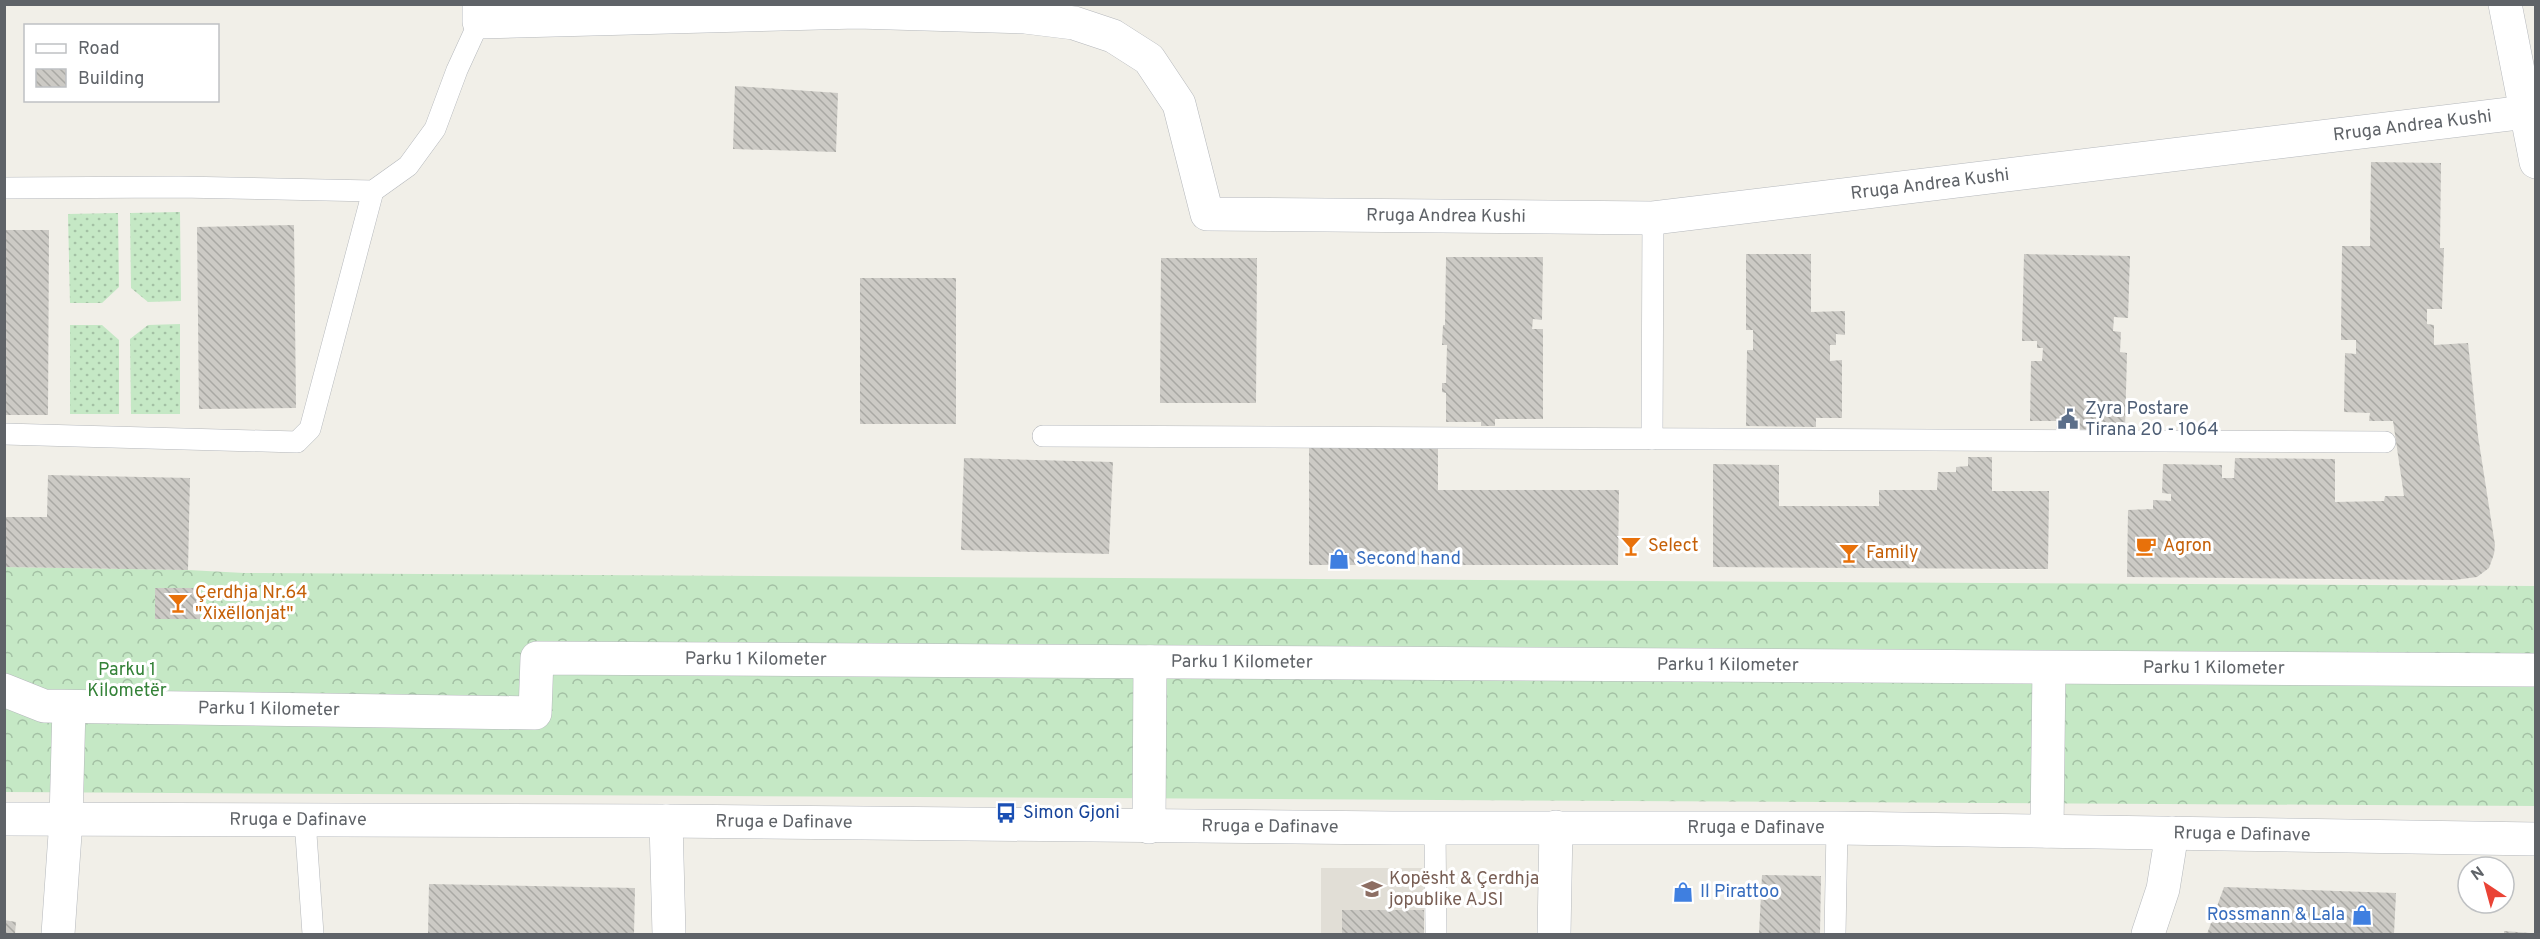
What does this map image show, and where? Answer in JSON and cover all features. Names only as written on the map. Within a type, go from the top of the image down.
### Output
[{"type":"street","points":[[2505,4],[2535,162]]},
{"type":"street","name":"Rruga Andrea Kushi","points":[[479,13],[857,12],[1025,17],[1074,23],[1113,36],[1149,60],[1179,104],[1207,214],[1653,218],[2526,112]]},
{"type":"street","name":"Parku 1 Kilometer","points":[[4,690],[44,706],[535,713],[537,658],[2535,670]]},
{"type":"street","points":[[1149,827],[1150,662]]},
{"type":"street","points":[[2047,831],[2049,668]]},
{"type":"street","points":[[58,934],[66,820],[69,706]]},
{"type":"street","name":"Rruga e Dafinave","points":[[4,819],[666,821],[1149,827],[1838,828],[2535,839]]},
{"type":"street","points":[[666,821],[669,934]]},
{"type":"street","points":[[1554,934],[1557,828]]},
{"type":"street","points":[[2148,934],[2163,889],[2172,833]]},
{"type":"lane","points":[[4,434],[297,442],[310,429],[347,284],[374,191],[408,166],[435,129],[479,13]]},
{"type":"lane","points":[[4,188],[179,187],[374,191]]},
{"type":"lane","points":[[1652,439],[1653,218]]},
{"type":"lane","points":[[1043,436],[2385,442]]},
{"type":"lane","points":[[305,820],[313,934]]},
{"type":"lane","points":[[1435,828],[1436,934]]},
{"type":"lane","points":[[1835,934],[1838,828]]},
{"type":"shaded area","name":"Kopësht & Çerdhja jopublike AJSI","points":[[1321,868],[1424,868],[1424,934],[1321,934]]},
{"type":"green space","points":[[180,212],[181,301],[148,302],[131,288],[130,213]]},
{"type":"green space","points":[[118,213],[119,287],[102,303],[70,303],[68,214]]},
{"type":"green space","points":[[180,324],[180,414],[131,414],[130,339],[148,325]]},
{"type":"green space","points":[[70,325],[102,325],[119,340],[119,414],[70,414]]},
{"type":"green space","name":"Parku 1 Kilometër","points":[[5,567],[244,573],[2535,586],[2535,806],[5,792]]},
{"type":"building","points":[[735,86],[838,93],[836,152],[733,149]]},
{"type":"building","points":[[2371,162],[2441,163],[2440,248],[2444,248],[2442,309],[2427,309],[2427,324],[2434,325],[2434,345],[2468,343],[2478,436],[2495,545],[2489,568],[2477,577],[2454,580],[2127,577],[2128,510],[2153,509],[2153,500],[2171,501],[2171,494],[2162,493],[2163,464],[2222,465],[2222,478],[2234,478],[2235,458],[2335,459],[2335,502],[2384,501],[2385,496],[2404,496],[2393,421],[2369,421],[2370,413],[2344,412],[2345,353],[2356,354],[2356,340],[2341,340],[2342,246],[2370,246]]},
{"type":"building","points":[[294,225],[296,408],[199,409],[197,227]]},
{"type":"building","points":[[4,230],[49,230],[48,415],[4,415]]},
{"type":"building","points":[[1746,254],[1811,254],[1811,312],[1845,311],[1845,335],[1836,334],[1836,345],[1830,345],[1830,361],[1842,360],[1842,418],[1816,418],[1816,427],[1746,426],[1747,350],[1753,350],[1753,330],[1746,330]]},
{"type":"building","points":[[2024,254],[2130,256],[2128,318],[2114,317],[2113,331],[2121,332],[2120,352],[2127,353],[2125,430],[2056,429],[2056,421],[2030,421],[2031,361],[2042,361],[2043,348],[2037,348],[2037,341],[2022,341]]},
{"type":"building","points":[[1446,257],[1543,257],[1542,320],[1533,319],[1532,329],[1543,329],[1543,419],[1495,419],[1495,426],[1481,426],[1481,422],[1446,422],[1446,393],[1442,392],[1442,383],[1446,383],[1447,345],[1442,345],[1443,325],[1445,325]]},
{"type":"building","points":[[1161,258],[1257,258],[1256,403],[1160,403]]},
{"type":"building","points":[[860,278],[956,278],[956,424],[860,424]]},
{"type":"building","points":[[1438,447],[1438,490],[1619,490],[1618,565],[1309,565],[1309,448]]},
{"type":"building","points":[[1968,457],[1992,457],[1992,491],[2049,491],[2048,569],[1713,567],[1713,464],[1779,465],[1779,506],[1879,506],[1879,490],[1937,490],[1938,472],[1956,472],[1956,467],[1968,466]]},
{"type":"building","points":[[964,458],[1113,462],[1109,554],[961,550]]},
{"type":"building","points":[[48,475],[190,478],[188,570],[4,567],[4,517],[47,517]]},
{"type":"building","name":"Çerdhja Nr.64 \"Xixëllonjat\"","points":[[155,588],[200,588],[200,619],[155,619]]},
{"type":"building","points":[[1762,875],[1821,876],[1820,934],[1759,934]]},
{"type":"building","points":[[429,884],[635,888],[634,934],[428,934]]},
{"type":"building","points":[[2224,887],[2396,893],[2394,934],[2207,934]]},
{"type":"building","points":[[1342,910],[1424,910],[1424,934],[1342,934]]},
{"type":"building","points":[[4,920],[16,922],[15,934],[4,934]]},
{"type":"building","points":[[2504,931],[2530,933],[2530,934],[2504,934]]},
{"type":"place","name":"Zyra Postare Tirana 20 - 1064","points":[[2068,419]]},
{"type":"place","name":"Select","points":[[1631,546]]},
{"type":"place","name":"Agron","points":[[2146,546]]},
{"type":"place","name":"Family","points":[[1849,553]]},
{"type":"place","name":"Second hand","points":[[1339,559]]},
{"type":"place","name":"Çerdhja Nr.64 \"Xixëllonjat\"","points":[[178,603]]},
{"type":"place","name":"Simon Gjoni","points":[[1006,813]]},
{"type":"place","name":"Kopësht & Çerdhja jopublike AJSI","points":[[1372,889]]},
{"type":"place","name":"Il Pirattoo","points":[[1683,892]]},
{"type":"place","name":"Rossmann & Lala","points":[[2362,915]]}]
